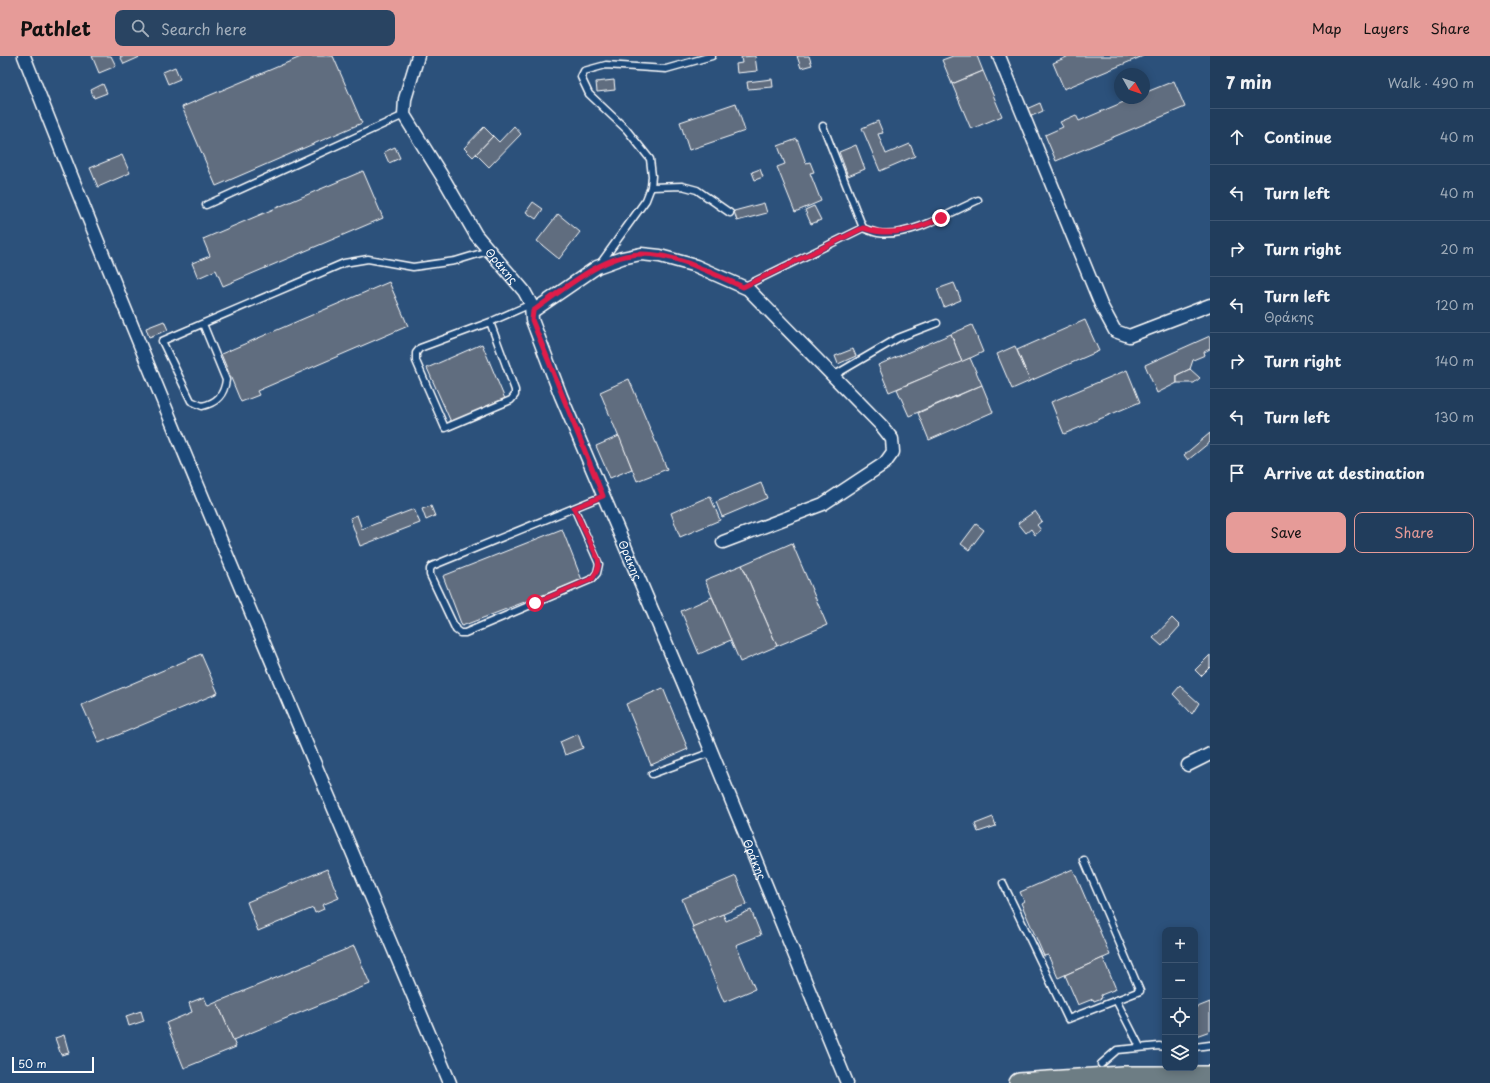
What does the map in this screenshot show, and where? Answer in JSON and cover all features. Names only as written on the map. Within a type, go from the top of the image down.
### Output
[{"type":"main road","points":[[1122,1076],[1210,1068]]},
{"type":"main road","points":[[1019,1083],[1097,1075],[1210,1076]]},
{"type":"street","points":[[24,56],[97,239],[268,653],[450,1083]]},
{"type":"street","points":[[404,115],[405,99],[418,56]]},
{"type":"street","points":[[999,56],[1101,305],[1116,331],[1129,336],[1210,305]]},
{"type":"street","name":"Θράκης","points":[[404,115],[445,181],[476,235],[524,291],[532,308],[532,320],[603,496],[712,752],[847,1083]]},
{"type":"street","points":[[532,308],[597,267],[622,258],[641,254],[660,256],[696,266],[748,289],[881,425],[892,440],[893,452],[885,463],[823,504],[723,542]]},
{"type":"street","points":[[1188,765],[1210,754]]},
{"type":"lane","points":[[597,267],[646,200],[651,188],[652,176],[650,159],[626,129],[589,94],[580,77],[584,71],[606,66],[666,68],[712,56]]},
{"type":"lane","points":[[206,205],[404,115]]},
{"type":"lane","points":[[823,126],[863,228]]},
{"type":"lane","points":[[651,188],[682,186],[697,190],[730,213]]},
{"type":"lane","points":[[743,287],[863,228],[878,233],[893,233],[930,223],[978,200]]},
{"type":"lane","points":[[203,324],[226,380],[225,389],[216,401],[202,406],[191,401],[162,341],[344,263],[368,259],[413,266],[455,262],[488,250]]},
{"type":"lane","points":[[490,322],[515,390],[515,395],[511,400],[445,428],[416,361],[416,352],[420,348],[490,322],[532,308]]},
{"type":"lane","points":[[833,376],[898,338],[937,323]]},
{"type":"lane","points":[[574,508],[600,564],[592,579],[465,634],[456,630],[430,575],[432,566],[603,496]]},
{"type":"lane","points":[[652,774],[712,752]]},
{"type":"lane","points":[[1002,883],[1068,1019],[1140,991],[1084,860]]},
{"type":"lane","points":[[1116,1000],[1140,1047]]},
{"type":"lane","points":[[1198,1047],[1210,1046]]},
{"type":"lane","points":[[1097,1075],[1117,1050],[1140,1047],[1162,1047]]},
{"type":"building","points":[[92,56],[111,56],[116,66],[99,73]]},
{"type":"building","points":[[120,56],[142,56],[124,64]]},
{"type":"building","points":[[303,56],[333,56],[362,123],[216,186],[182,107]]},
{"type":"building","points":[[755,56],[757,71],[737,73],[736,64],[742,63],[741,57]]},
{"type":"building","points":[[797,56],[809,56],[812,65],[801,68]]},
{"type":"building","points":[[953,56],[977,56],[983,71],[952,84],[942,60]]},
{"type":"building","points":[[1069,56],[1143,56],[1064,89],[1053,63]]},
{"type":"building","points":[[175,67],[180,79],[168,84],[163,72]]},
{"type":"building","points":[[983,71],[1002,116],[971,129],[952,84]]},
{"type":"building","points":[[772,79],[773,87],[748,89],[747,82]]},
{"type":"building","points":[[614,80],[615,90],[597,92],[596,82]]},
{"type":"building","points":[[1174,81],[1185,107],[1056,161],[1045,135],[1063,127],[1060,122],[1076,115],[1079,121],[1119,104],[1150,104],[1150,91]]},
{"type":"building","points":[[103,84],[107,93],[94,98],[91,90]]},
{"type":"building","points":[[736,103],[745,131],[689,150],[680,122]]},
{"type":"building","points":[[1040,103],[1043,111],[1027,118],[1024,110]]},
{"type":"building","points":[[878,121],[883,133],[878,134],[886,154],[910,144],[915,156],[880,171],[862,128]]},
{"type":"building","points":[[514,126],[521,134],[489,167],[476,154],[493,136],[499,142]]},
{"type":"building","points":[[484,127],[493,136],[473,157],[464,148]]},
{"type":"building","points":[[797,139],[806,163],[810,162],[814,172],[810,173],[821,201],[795,212],[777,167],[785,164],[778,146]]},
{"type":"building","points":[[856,145],[865,169],[848,176],[839,152]]},
{"type":"building","points":[[395,147],[400,158],[389,163],[384,152]]},
{"type":"building","points":[[122,155],[130,173],[98,187],[90,168]]},
{"type":"building","points":[[760,169],[763,177],[755,180],[752,172]]},
{"type":"building","points":[[363,171],[383,218],[223,286],[216,270],[198,278],[192,263],[210,256],[203,239]]},
{"type":"building","points":[[533,202],[543,209],[536,219],[526,212]]},
{"type":"building","points":[[764,203],[767,213],[737,221],[734,211]]},
{"type":"building","points":[[814,206],[821,220],[811,224],[805,210]]},
{"type":"building","points":[[558,214],[580,232],[559,259],[537,241]]},
{"type":"building","points":[[389,282],[408,326],[257,391],[259,395],[241,402],[221,354]]},
{"type":"building","points":[[954,283],[961,300],[944,307],[937,289]]},
{"type":"building","points":[[1085,320],[1099,351],[1030,381],[1017,350]]},
{"type":"building","points":[[164,321],[168,330],[149,337],[146,328]]},
{"type":"building","points":[[972,325],[983,352],[962,362],[951,334]]},
{"type":"building","points":[[951,334],[962,362],[889,392],[878,365]]},
{"type":"building","points":[[1210,336],[1210,349],[1204,352],[1205,355],[1193,360],[1190,369],[1177,375],[1177,383],[1157,393],[1145,365]]},
{"type":"building","points":[[482,344],[505,399],[451,422],[427,368]]},
{"type":"building","points":[[1015,346],[1030,381],[1012,389],[997,354]]},
{"type":"building","points":[[853,349],[856,356],[838,364],[835,356]]},
{"type":"building","points":[[970,358],[982,385],[909,416],[897,389]]},
{"type":"building","points":[[1190,369],[1200,378],[1194,383],[1177,383],[1177,375]]},
{"type":"building","points":[[1127,370],[1140,402],[1064,434],[1051,402]]},
{"type":"building","points":[[629,379],[667,469],[637,481],[600,392]]},
{"type":"building","points":[[982,385],[993,412],[929,440],[918,413]]},
{"type":"building","points":[[1210,433],[1210,442],[1188,460],[1184,455]]},
{"type":"building","points":[[619,436],[632,469],[610,478],[596,446]]},
{"type":"building","points":[[761,483],[767,498],[722,517],[716,502]]},
{"type":"building","points":[[710,496],[720,520],[680,537],[671,513]]},
{"type":"building","points":[[431,506],[435,516],[426,520],[422,509]]},
{"type":"building","points":[[414,509],[420,523],[360,546],[350,518],[357,515],[362,529]]},
{"type":"building","points":[[1035,511],[1042,521],[1037,525],[1041,530],[1035,535],[1031,529],[1026,533],[1018,523]]},
{"type":"building","points":[[976,524],[984,530],[969,550],[961,544]]},
{"type":"building","points":[[562,529],[582,580],[462,626],[443,576]]},
{"type":"building","points":[[792,543],[827,625],[777,646],[742,565]]},
{"type":"building","points":[[742,565],[777,646],[740,662],[705,580]]},
{"type":"building","points":[[712,597],[731,640],[699,654],[681,611]]},
{"type":"building","points":[[1172,618],[1180,626],[1162,646],[1153,638]]},
{"type":"building","points":[[201,654],[218,693],[99,743],[82,705]]},
{"type":"building","points":[[1210,655],[1210,667],[1201,676],[1195,670]]},
{"type":"building","points":[[1180,686],[1199,703],[1192,714],[1173,694]]},
{"type":"building","points":[[663,688],[688,749],[651,765],[626,704]]},
{"type":"building","points":[[578,734],[583,748],[565,755],[560,742]]},
{"type":"building","points":[[993,817],[996,826],[978,832],[975,824]]},
{"type":"building","points":[[327,869],[339,898],[322,905],[324,909],[315,913],[313,908],[258,931],[247,902]]},
{"type":"building","points":[[1073,869],[1110,955],[1058,978],[1048,955],[1044,956],[1021,903],[1024,901],[1020,892]]},
{"type":"building","points":[[736,876],[747,904],[693,927],[682,899]]},
{"type":"building","points":[[751,910],[761,935],[736,945],[755,989],[724,1002],[692,927],[723,914],[726,921]]},
{"type":"building","points":[[354,946],[370,984],[233,1040],[217,1002]]},
{"type":"building","points":[[1103,958],[1116,989],[1101,995],[1102,998],[1094,1001],[1093,999],[1078,1005],[1065,975]]},
{"type":"building","points":[[204,997],[208,1006],[217,1002],[236,1047],[184,1068],[166,1023],[192,1012],[189,1003]]},
{"type":"building","points":[[1210,1002],[1210,1031],[1198,1035],[1198,1035],[1198,1007]]},
{"type":"building","points":[[141,1011],[144,1021],[129,1026],[126,1016]]},
{"type":"building","points":[[64,1035],[69,1053],[61,1055],[55,1038]]},
{"type":"route","points":[[535,603],[592,579],[596,573],[600,564],[574,508],[603,496],[561,396],[532,320],[533,311],[577,279],[597,267],[622,258],[641,254],[660,256],[696,266],[743,287],[863,228],[878,233],[893,233],[930,223],[941,218]]}]
